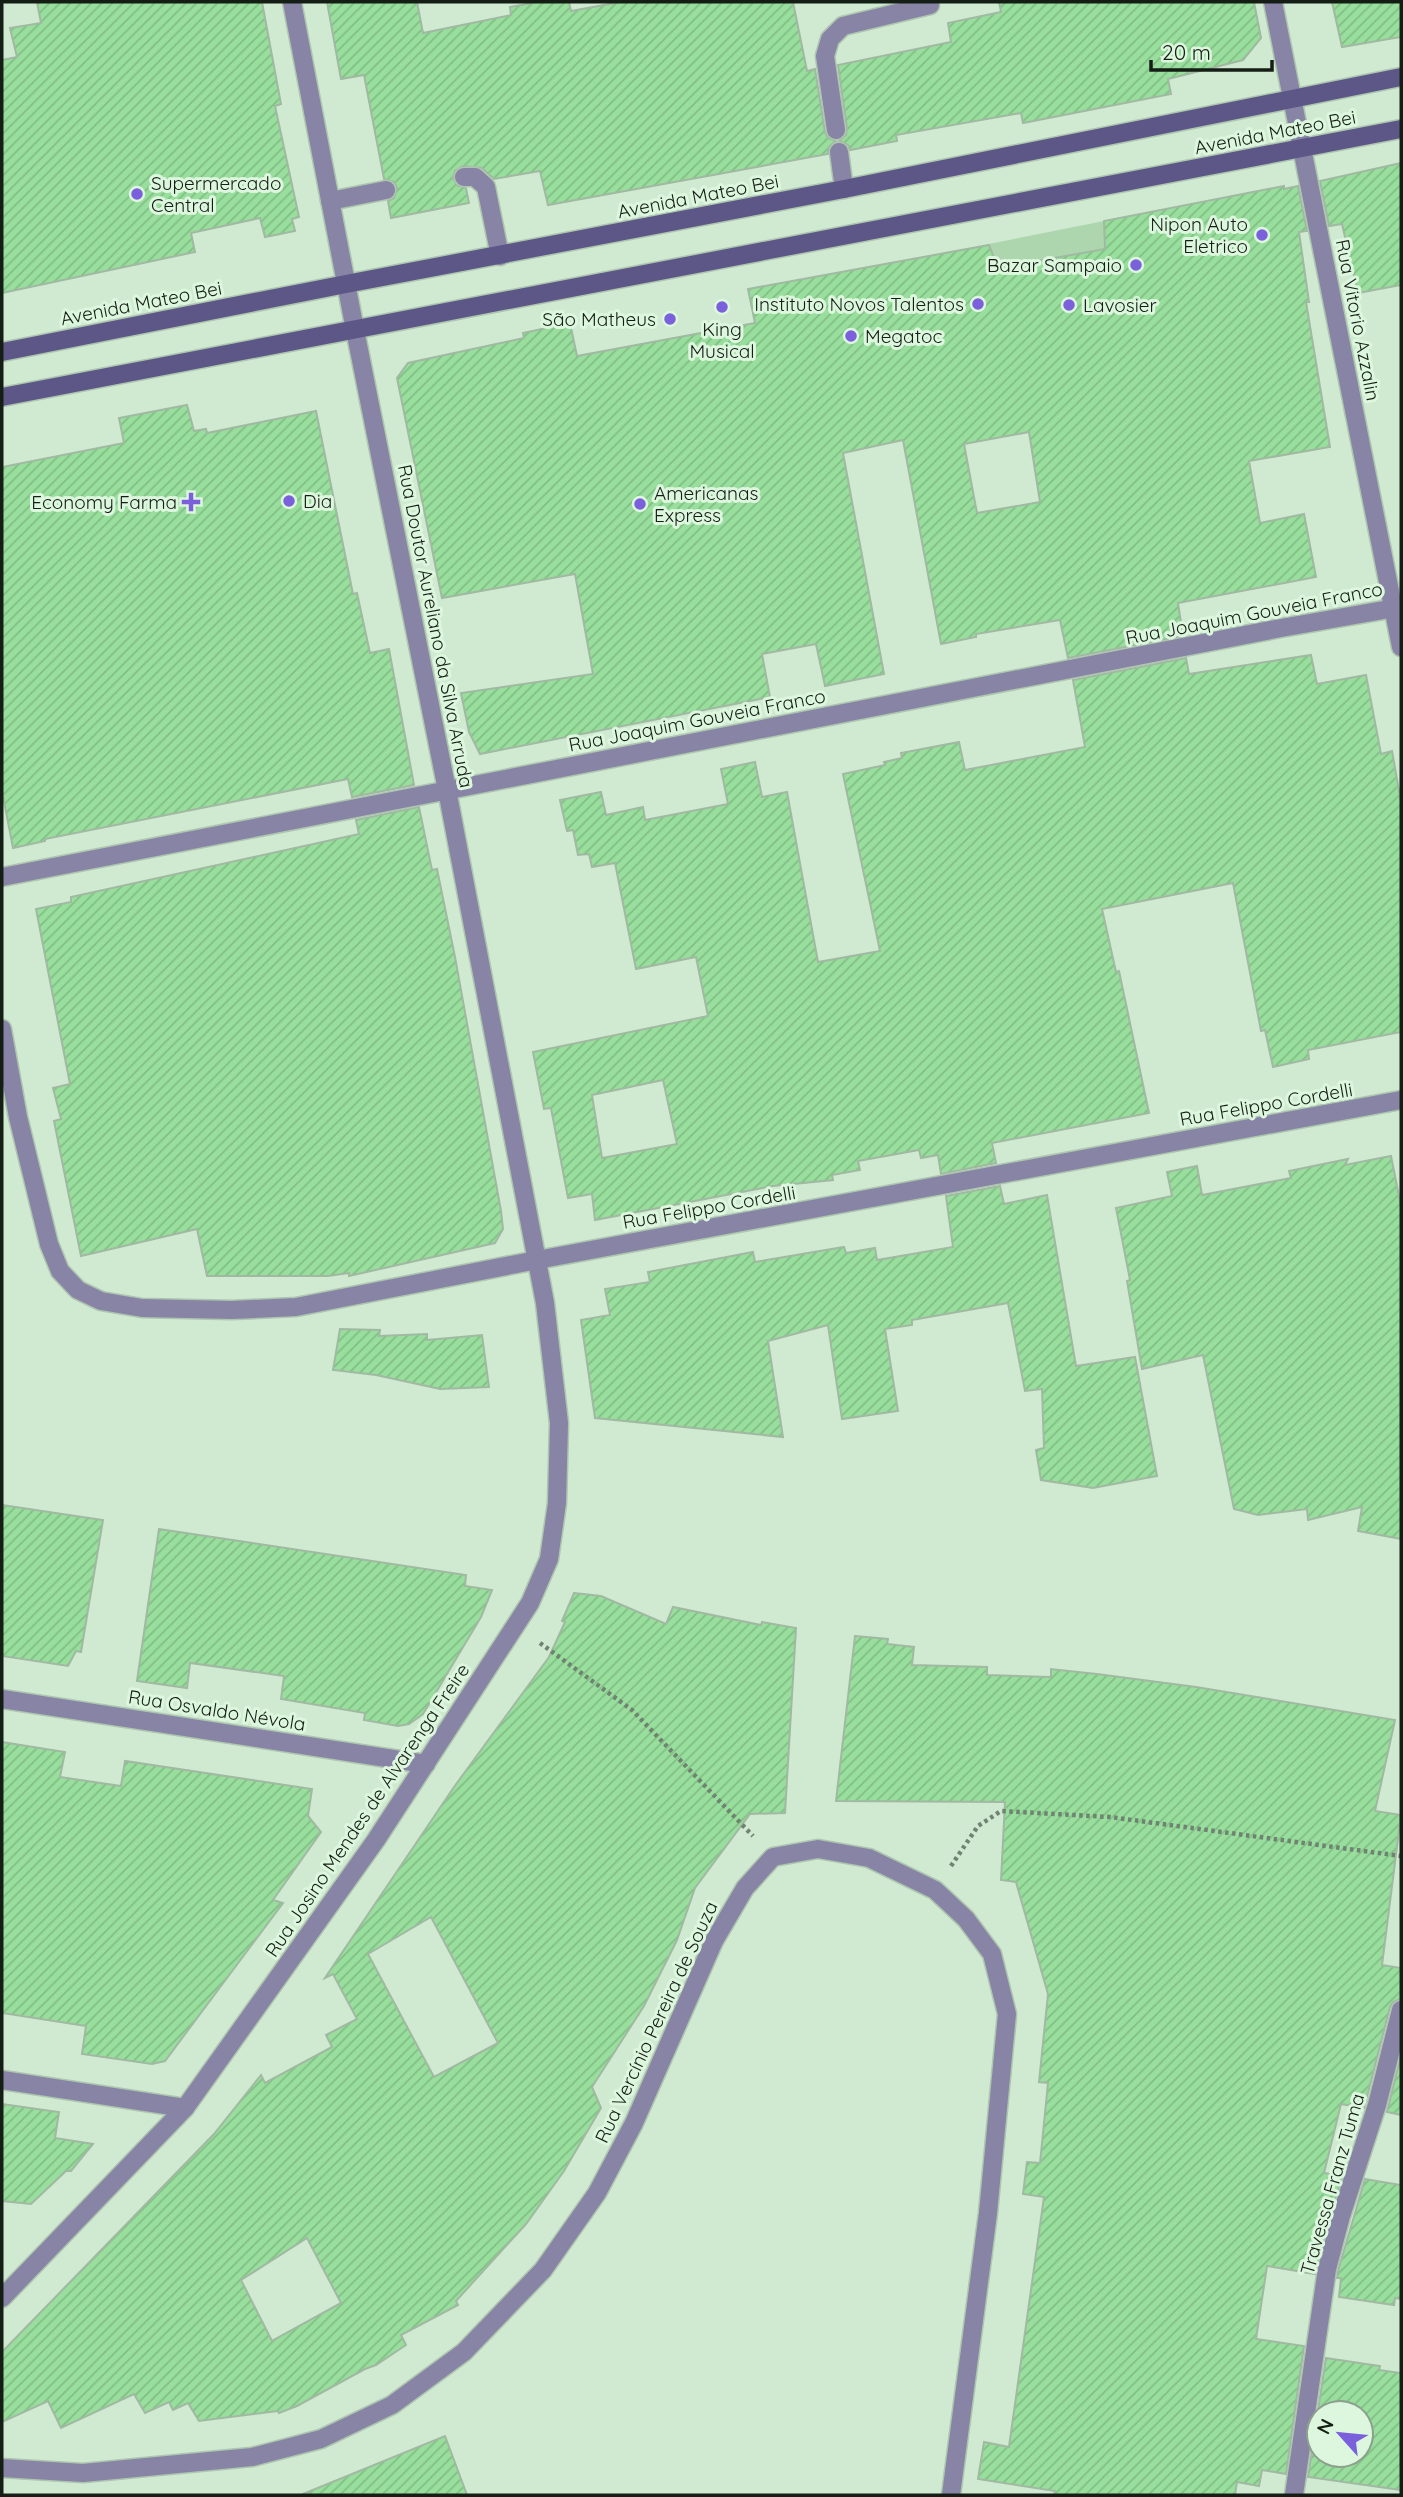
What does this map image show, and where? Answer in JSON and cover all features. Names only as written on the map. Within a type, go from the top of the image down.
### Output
[{"type":"main road","name":"Avenida Mateo Bei","points":[[2,352],[844,189],[1401,77]]},
{"type":"main road","name":"Avenida Mateo Bei","points":[[2,397],[1401,129]]},
{"type":"street","name":"Rua Doutor Aureliano da Silva Arruda","points":[[292,2],[537,1260]]},
{"type":"street","name":"Rua Vitorio Azzalin","points":[[1273,2],[1397,608],[1401,647]]},
{"type":"street","points":[[836,130],[825,56],[830,39],[843,26],[930,5]]},
{"type":"street","points":[[839,152],[844,189]]},
{"type":"street","points":[[464,177],[475,177],[486,187],[500,256]]},
{"type":"street","points":[[330,201],[386,190]]},
{"type":"street","name":"Rua Joaquim Gouveia Franco","points":[[2,877],[1281,628],[1397,608]]},
{"type":"street","name":"Rua Felippo Cordelli","points":[[2,1029],[18,1117],[49,1244],[60,1271],[78,1290],[101,1301],[142,1308],[232,1310],[296,1307],[1401,1100]]},
{"type":"street","name":"Rua Josino Mendes de Alvarenga Freire","points":[[2,2298],[185,2108],[376,1840],[530,1603],[548,1559],[557,1503],[559,1423],[545,1303],[537,1260]]},
{"type":"street","name":"Rua Osvaldo Névola","points":[[2,1699],[426,1764]]},
{"type":"street","points":[[773,1857],[818,1849],[869,1858],[935,1889],[966,1919],[992,1954],[1007,2014],[988,2213],[951,2495]]},
{"type":"street","name":"Rua Vercínio Pereira de Souza","points":[[2,2468],[83,2473],[252,2457],[321,2439],[392,2405],[464,2352],[543,2270],[597,2193],[634,2123],[714,1941],[745,1888],[773,1857]]},
{"type":"street","name":"Travessa Franz Tuma","points":[[1294,2495],[1327,2269],[1377,2105],[1401,2010]]},
{"type":"street","points":[[2,2080],[185,2108]]},
{"type":"path","points":[[517,1625],[632,1710],[773,1857]]},
{"type":"path","points":[[935,1889],[978,1826],[1001,1811],[1110,1817],[1401,1856]]},
{"type":"green space","points":[[1104,221],[1109,248],[994,269],[989,244]]},
{"type":"building","points":[[37,2],[262,2],[281,104],[275,106],[299,217],[292,219],[295,231],[265,237],[260,218],[191,233],[195,252],[2,293],[2,60],[17,57],[10,28],[41,23]]},
{"type":"building","points":[[327,2],[417,2],[423,33],[511,15],[510,7],[537,2],[569,2],[571,11],[620,2],[793,2],[807,71],[815,69],[825,132],[828,138],[836,141],[829,147],[828,154],[548,205],[540,171],[494,179],[482,168],[463,166],[455,171],[453,178],[458,186],[466,188],[469,203],[391,218],[388,201],[394,198],[397,188],[394,182],[384,179],[364,75],[341,79]]},
{"type":"building","points":[[999,2],[1254,2],[1261,38],[1243,60],[1168,79],[1171,94],[1023,123],[1021,113],[896,135],[897,141],[850,150],[848,145],[839,141],[846,135],[847,129],[838,65],[951,42],[948,23],[1001,12]]},
{"type":"building","points":[[1332,2],[1401,2],[1401,37],[1342,47]]},
{"type":"building","points":[[1401,163],[1401,285],[1358,293],[1342,224],[1329,226],[1320,181]]},
{"type":"building","points":[[1284,186],[1284,189],[1298,186],[1307,231],[1299,232],[1309,302],[1306,302],[1330,447],[1249,461],[1260,523],[1304,514],[1316,577],[1178,603],[1183,636],[1068,658],[1060,620],[976,634],[976,637],[941,644],[903,440],[843,453],[884,674],[825,686],[816,644],[762,654],[770,697],[480,754],[469,732],[461,693],[593,674],[575,574],[442,598],[397,378],[408,363],[524,338],[523,333],[570,323],[577,356],[755,323],[748,289],[989,245],[998,268],[1105,249],[1104,221]],"holes":[[[1029,432],[1040,502],[977,513],[964,444]]]},
{"type":"building","points":[[187,405],[194,431],[206,429],[207,433],[316,411],[353,594],[357,593],[370,653],[389,649],[414,785],[352,797],[348,779],[45,839],[13,848],[2,791],[2,467],[124,443],[119,418]]},
{"type":"building","points":[[1311,655],[1317,684],[1366,675],[1381,754],[1392,751],[1401,802],[1401,1032],[1308,1050],[1309,1059],[1273,1067],[1265,1030],[1261,1031],[1233,883],[1102,909],[1116,972],[1119,971],[1149,1113],[992,1143],[996,1163],[941,1174],[938,1155],[921,1158],[919,1150],[858,1161],[860,1170],[832,1175],[833,1180],[773,1186],[595,1220],[592,1194],[568,1198],[551,1108],[544,1109],[533,1052],[708,1016],[696,957],[636,969],[615,863],[592,867],[589,854],[578,855],[573,830],[567,831],[560,800],[601,792],[606,815],[643,807],[645,820],[728,804],[721,769],[755,762],[762,797],[787,792],[818,962],[880,951],[843,774],[885,765],[884,762],[902,758],[901,753],[959,742],[965,770],[1085,747],[1073,680],[1186,658],[1189,674]],"holes":[[[663,1080],[677,1144],[602,1158],[592,1095]]]},
{"type":"building","points":[[419,807],[432,870],[437,869],[455,957],[501,1211],[503,1229],[495,1243],[349,1276],[349,1273],[328,1276],[207,1276],[197,1229],[81,1256],[54,1121],[61,1119],[53,1088],[70,1084],[36,909],[71,902],[71,897],[359,834],[356,820]]},
{"type":"building","points":[[1391,1156],[1401,1206],[1401,1539],[1358,1531],[1362,1507],[1308,1520],[1307,1509],[1258,1515],[1234,1509],[1203,1355],[1142,1369],[1127,1281],[1130,1280],[1116,1208],[1172,1196],[1167,1172],[1197,1166],[1202,1195],[1291,1178],[1289,1171],[1348,1159],[1345,1165]]},
{"type":"building","points":[[1000,1186],[1004,1204],[1047,1195],[1076,1366],[1135,1357],[1157,1476],[1093,1488],[1041,1480],[1036,1450],[1044,1448],[1042,1389],[1025,1391],[1008,1303],[912,1320],[912,1325],[885,1329],[898,1411],[842,1419],[828,1325],[768,1341],[783,1437],[595,1418],[581,1320],[610,1315],[605,1289],[650,1282],[648,1272],[753,1252],[755,1262],[844,1247],[846,1253],[875,1248],[877,1260],[953,1247],[946,1196]]},
{"type":"building","points":[[340,1329],[380,1330],[379,1336],[427,1334],[427,1340],[482,1335],[489,1387],[440,1389],[376,1375],[333,1370]]},
{"type":"building","points":[[2,1505],[103,1520],[81,1652],[76,1651],[68,1666],[2,1656]]},
{"type":"building","points":[[159,1529],[466,1575],[465,1586],[492,1590],[481,1617],[423,1714],[409,1724],[398,1726],[364,1720],[365,1713],[281,1699],[284,1676],[190,1663],[187,1688],[137,1681]]},
{"type":"building","points":[[574,1593],[601,1596],[666,1624],[673,1607],[761,1625],[762,1622],[796,1628],[785,1813],[750,1814],[695,1888],[677,1940],[644,2006],[592,2087],[601,2108],[564,2171],[526,2224],[456,2301],[458,2305],[401,2335],[406,2345],[376,2365],[297,2406],[279,2413],[199,2421],[188,2403],[173,2410],[169,2402],[145,2413],[134,2394],[61,2428],[48,2401],[2,2422],[2,2352],[214,2134],[261,2075],[265,2083],[332,2047],[326,2035],[357,2019],[333,1974],[325,1978],[454,1787],[549,1657],[565,1622],[562,1621]],"holes":[[[431,1917],[498,2043],[434,2077],[368,1954]],[[307,2238],[341,2303],[272,2341],[241,2280]]]},
{"type":"building","points":[[855,1636],[888,1639],[887,1644],[914,1647],[912,1665],[987,1667],[987,1675],[1051,1677],[1051,1669],[1097,1674],[1196,1687],[1395,1720],[1375,1811],[1401,1815],[1382,1965],[1401,1968],[1401,1999],[1393,2002],[1390,2007],[1364,2108],[1341,2104],[1324,2173],[1342,2176],[1315,2274],[1267,2266],[1256,2339],[1304,2346],[1286,2474],[1262,2470],[1259,2486],[1237,2482],[1235,2495],[1054,2495],[1055,2491],[978,2479],[984,2442],[1009,2447],[1044,2197],[1023,2194],[1027,2162],[1040,2163],[1048,2083],[1039,2082],[1048,1994],[1016,1882],[1001,1880],[1005,1802],[836,1801]]},
{"type":"building","points":[[2,1742],[65,1752],[60,1777],[121,1786],[125,1761],[312,1789],[308,1816],[321,1832],[273,1900],[283,1903],[165,2061],[152,2064],[82,2054],[86,2026],[2,2013]]},
{"type":"building","points":[[1401,2055],[1401,2115],[1387,2112]]},
{"type":"building","points":[[2,2104],[59,2112],[55,2138],[93,2144],[71,2171],[66,2171],[31,2204],[2,2201]]},
{"type":"building","points":[[1365,2179],[1401,2185],[1401,2299],[1395,2298],[1394,2305],[1339,2297],[1341,2278],[1337,2278],[1338,2271]]},
{"type":"building","points":[[1326,2358],[1380,2366],[1379,2370],[1401,2373],[1401,2490],[1308,2477],[1309,2469],[1375,2469],[1375,2399],[1320,2399]]},
{"type":"building","points":[[445,2436],[467,2495],[303,2495],[303,2494]]},
{"type":"place","name":"Supermercado Central","points":[[137,194]]},
{"type":"place","name":"Nipon Auto Eletrico","points":[[1262,235]]},
{"type":"place","name":"Bazar Sampaio","points":[[1136,265]]},
{"type":"place","name":"Instituto Novos Talentos","points":[[978,304]]},
{"type":"place","name":"Lavosier","points":[[1069,305]]},
{"type":"place","name":"King Musical","points":[[722,307]]},
{"type":"place","name":"São Matheus","points":[[670,319]]},
{"type":"place","name":"Megatoc","points":[[851,336]]},
{"type":"place","name":"Dia","points":[[289,501]]},
{"type":"place","name":"Economy Farma","points":[[191,502]]},
{"type":"place","name":"Americanas Express","points":[[640,504]]}]
